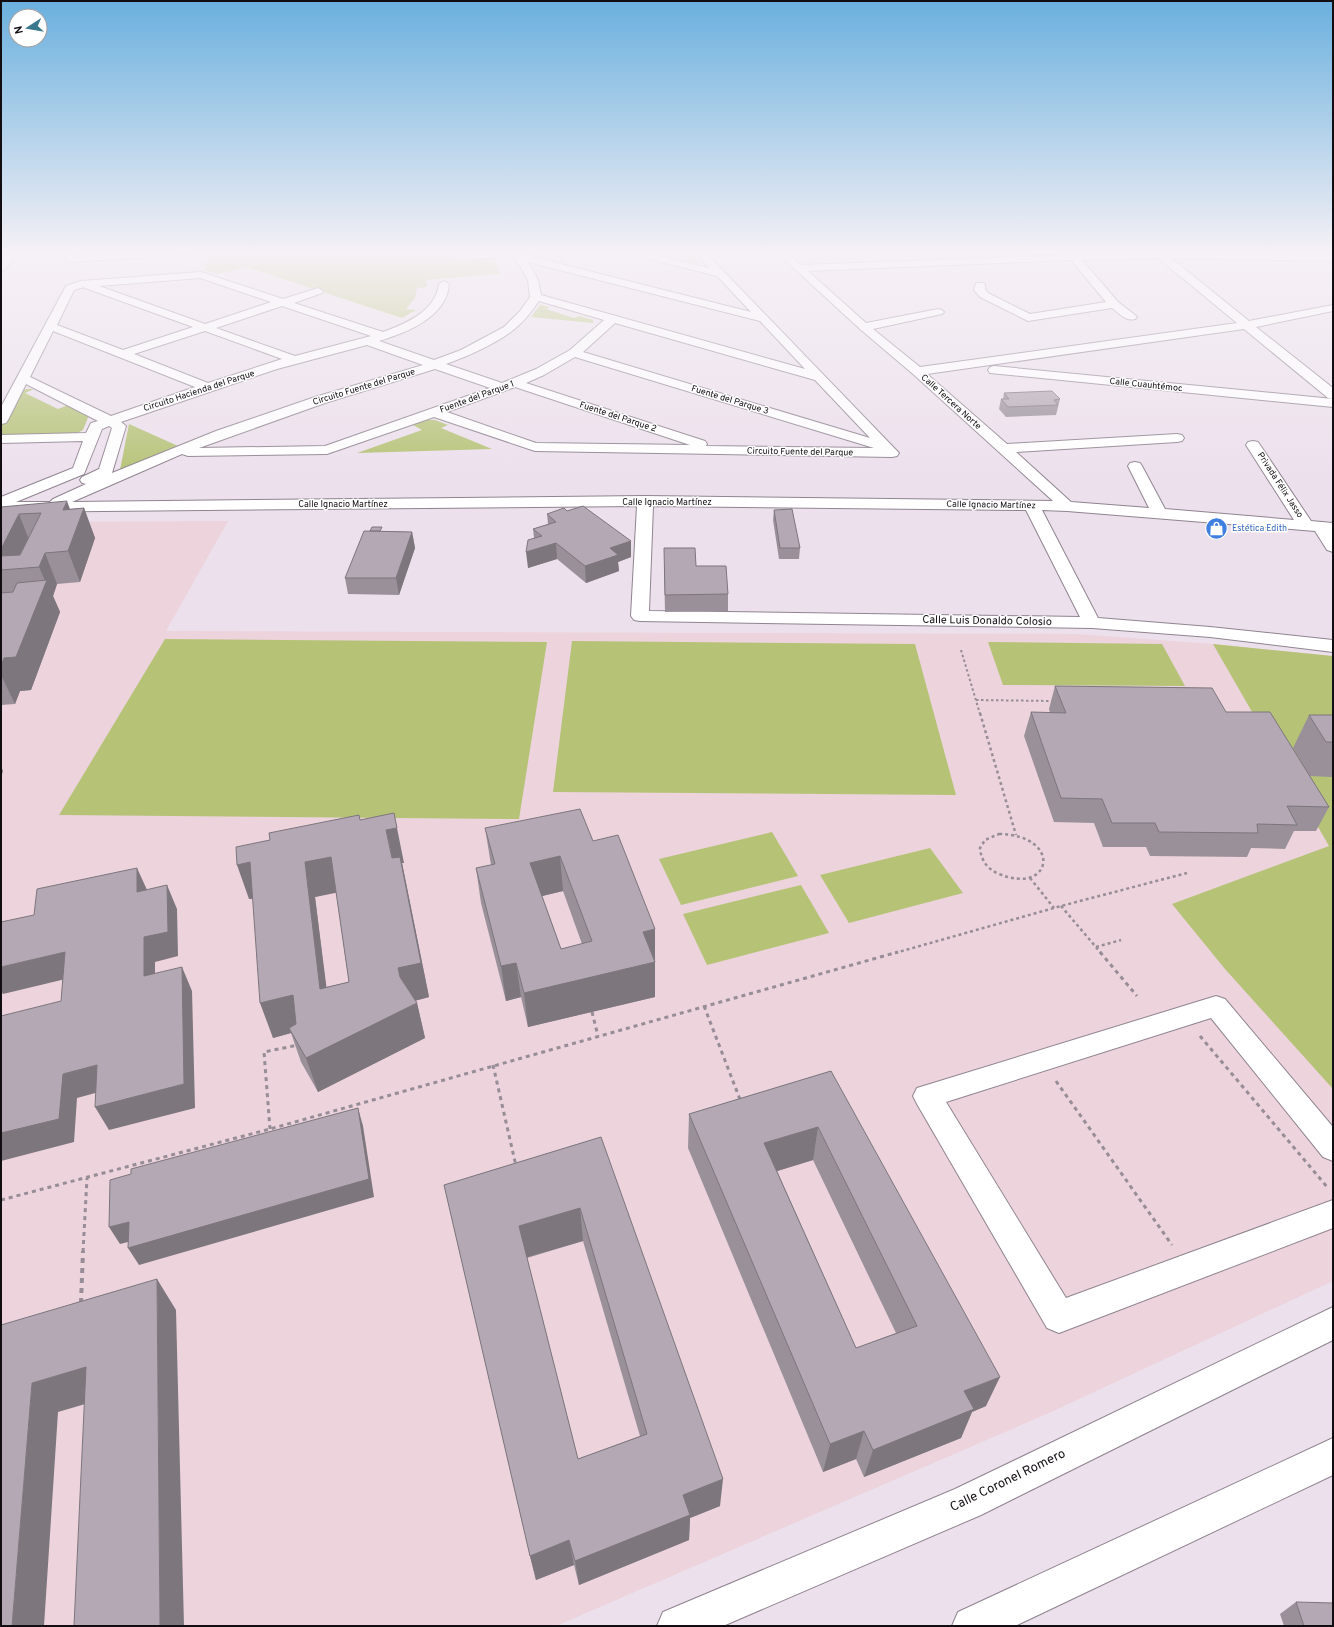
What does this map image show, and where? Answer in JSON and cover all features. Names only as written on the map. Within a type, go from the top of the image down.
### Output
[{"type":"street","points":[[1,420],[50,327]]},
{"type":"street","points":[[52,327],[208,387]]},
{"type":"street","points":[[202,327],[295,360]]},
{"type":"street","points":[[123,354],[208,327]]},
{"type":"street","points":[[355,327],[382,336]]},
{"type":"street","name":"Circuito Hacienda del Parque","points":[[1,503],[79,471],[96,426],[208,387],[295,360],[366,341],[405,327]]},
{"type":"street","name":"Circuito Fuente del Parque","points":[[48,506],[175,452],[308,403],[436,365],[475,348],[508,327]]},
{"type":"street","name":"Fuente del Parque 1","points":[[328,450],[509,385],[540,372],[574,353],[604,327]]},
{"type":"street","points":[[640,327],[820,377]]},
{"type":"street","points":[[773,327],[886,447]]},
{"type":"street","name":"Calle Tercera Norte","points":[[864,327],[917,371],[1067,506]]},
{"type":"street","points":[[917,371],[1233,327]]},
{"type":"street","points":[[1248,327],[1333,396]]},
{"type":"street","name":"Fuente del Parque 2","points":[[366,341],[436,365],[509,385],[721,451]]},
{"type":"street","name":"Fuente del Parque 3","points":[[574,353],[886,447]]},
{"type":"street","name":"Calle Cuauhtémoc","points":[[959,366],[1333,403]]},
{"type":"street","points":[[21,506],[106,472],[119,426],[23,378]]},
{"type":"street","name":"Circuito Fuente del Parque","points":[[434,412],[535,448],[892,453],[886,447]]},
{"type":"street","points":[[1,439],[91,437]]},
{"type":"street","points":[[1003,449],[1177,438]]},
{"type":"street","name":"Privada Félix Jasso","points":[[1253,445],[1320,527],[1333,547]]},
{"type":"street","name":"Circuito Fuente del Parque","points":[[175,452],[328,450]]},
{"type":"street","name":"Circuito Fuente del Parque","points":[[98,506],[109,492],[204,452]]},
{"type":"street","points":[[1135,466],[1160,514]]},
{"type":"street","name":"Calle Ignacio Martínez","points":[[1,506],[645,501],[1031,505],[1067,506],[1320,527]]},
{"type":"street","name":"Calle Luis Donaldo Colosio","points":[[645,501],[640,616],[1092,623],[1210,632],[1333,646]]},
{"type":"street","points":[[1031,505],[1092,623]]},
{"type":"street","points":[[1332,1210],[1188,1268],[1059,1317],[927,1096],[1216,1006],[1333,1148]]},
{"type":"street","name":"Calle Coronel Romero","points":[[687,1625],[968,1502],[1333,1323]]},
{"type":"street","points":[[972,1626],[1333,1456]]},
{"type":"path","points":[[961,650],[1016,835]]},
{"type":"path","points":[[976,700],[1054,700]]},
{"type":"path","points":[[999,834],[1016,835],[1030,840],[1044,854],[1045,862],[1044,868],[1038,874],[1030,878],[1019,879],[998,874],[982,862],[979,854],[983,841],[990,836],[999,834]]},
{"type":"path","points":[[1,1200],[270,1129],[1061,906],[1186,873]]},
{"type":"path","points":[[1030,878],[1054,908]]},
{"type":"path","points":[[1061,906],[1137,996]]},
{"type":"path","points":[[1096,947],[1121,940]]},
{"type":"path","points":[[704,1006],[743,1107]]},
{"type":"path","points":[[592,1012],[598,1036]]},
{"type":"path","points":[[1183,1016],[1332,1210]]},
{"type":"path","points":[[270,1129],[264,1052],[299,1044]]},
{"type":"path","points":[[1042,1060],[1188,1268]]},
{"type":"path","points":[[493,1065],[517,1173]]},
{"type":"path","points":[[81,1309],[87,1178]]},
{"type":"shaded area","points":[[228,521],[166,631],[1077,634],[1213,644],[1333,656],[1333,1281],[1049,1413],[556,1626],[1,1626],[1,522]]},
{"type":"green space","points":[[34,389],[25,393],[58,409],[68,405],[89,415],[83,430],[75,434],[1,435],[1,426],[21,390]]},
{"type":"green space","points":[[426,420],[435,420],[448,425],[441,428],[492,449],[357,453],[422,430],[413,425]]},
{"type":"green space","points":[[129,424],[178,446],[120,470]]},
{"type":"green space","points":[[165,639],[547,642],[519,819],[59,815]]},
{"type":"green space","points":[[572,641],[915,644],[956,795],[553,792]]},
{"type":"green space","points":[[988,642],[1162,644],[1185,686],[1003,685]]},
{"type":"green space","points":[[1213,644],[1333,656],[1333,1089],[1225,969],[1172,904],[1329,846]]},
{"type":"green space","points":[[772,832],[798,876],[681,905],[659,859]]},
{"type":"green space","points":[[930,848],[963,893],[849,923],[820,875]]},
{"type":"green space","points":[[801,885],[829,933],[707,965],[683,914]]},
{"type":"building","points":[[1052,391],[1060,399],[1054,400],[1058,405],[1008,407],[1001,399],[1009,399],[1004,393]]},
{"type":"building","points":[[67,501],[63,510],[84,508],[68,551],[45,553],[39,567],[1,570],[1,556],[20,555],[41,513],[19,514],[1,549],[1,507]]},
{"type":"building","points":[[583,506],[631,541],[610,548],[618,555],[585,566],[556,543],[526,552],[528,540],[542,536],[533,529],[556,522],[547,514],[564,508],[567,511]]},
{"type":"building","points":[[792,509],[800,548],[780,548],[774,510]]},
{"type":"building","points":[[372,527],[382,527],[380,531],[370,531]]},
{"type":"building","points":[[364,531],[412,532],[396,578],[345,578]]},
{"type":"building","points":[[664,548],[695,548],[696,566],[726,566],[728,594],[665,595]]},
{"type":"building","points":[[47,580],[16,657],[4,658],[1,666],[1,593],[13,592],[17,583]]},
{"type":"building","points":[[1055,686],[1212,688],[1226,712],[1270,712],[1329,807],[1287,806],[1297,825],[1257,824],[1258,833],[1159,832],[1155,823],[1112,823],[1102,799],[1061,798],[1031,712],[1066,713]]},
{"type":"building","points":[[1309,715],[1333,715],[1333,742],[1326,742]]},
{"type":"building","points":[[580,809],[593,841],[618,835],[655,929],[643,932],[655,962],[524,993],[516,963],[501,966],[476,868],[495,864],[485,828]],"holes":[[[560,856],[592,941],[561,949],[530,863]]]},
{"type":"building","points":[[394,813],[397,828],[386,830],[392,858],[400,857],[421,963],[398,968],[400,977],[417,1003],[306,1058],[289,1028],[296,1024],[293,995],[260,1003],[250,862],[237,865],[236,847],[270,840],[269,833],[359,815],[360,820]],"holes":[[[331,857],[349,982],[320,989],[305,862]]]},
{"type":"building","points":[[137,868],[137,892],[167,885],[168,932],[144,937],[144,976],[182,967],[184,1084],[95,1107],[97,1065],[63,1074],[59,1119],[1,1133],[1,1016],[61,1001],[65,952],[1,967],[1,922],[34,915],[37,889]]},
{"type":"building","points":[[831,1071],[1000,1377],[964,1391],[974,1409],[873,1450],[864,1431],[830,1444],[689,1114]],"holes":[[[818,1127],[917,1326],[856,1348],[764,1143]]]},
{"type":"building","points":[[358,1108],[369,1179],[128,1248],[129,1222],[109,1227],[110,1180],[131,1174],[131,1169]]},
{"type":"building","points":[[601,1137],[723,1479],[683,1495],[690,1515],[575,1561],[569,1540],[530,1556],[444,1185]],"holes":[[[580,1208],[647,1434],[578,1459],[519,1226]]]},
{"type":"building","points":[[157,1279],[160,1626],[74,1626],[86,1367],[32,1383],[12,1626],[1,1626],[1,1325]]},
{"type":"building","points":[[1296,1602],[1333,1603],[1333,1626],[1304,1626]]},
{"type":"place","name":"Estética Edith","points":[[1217,528]]}]
